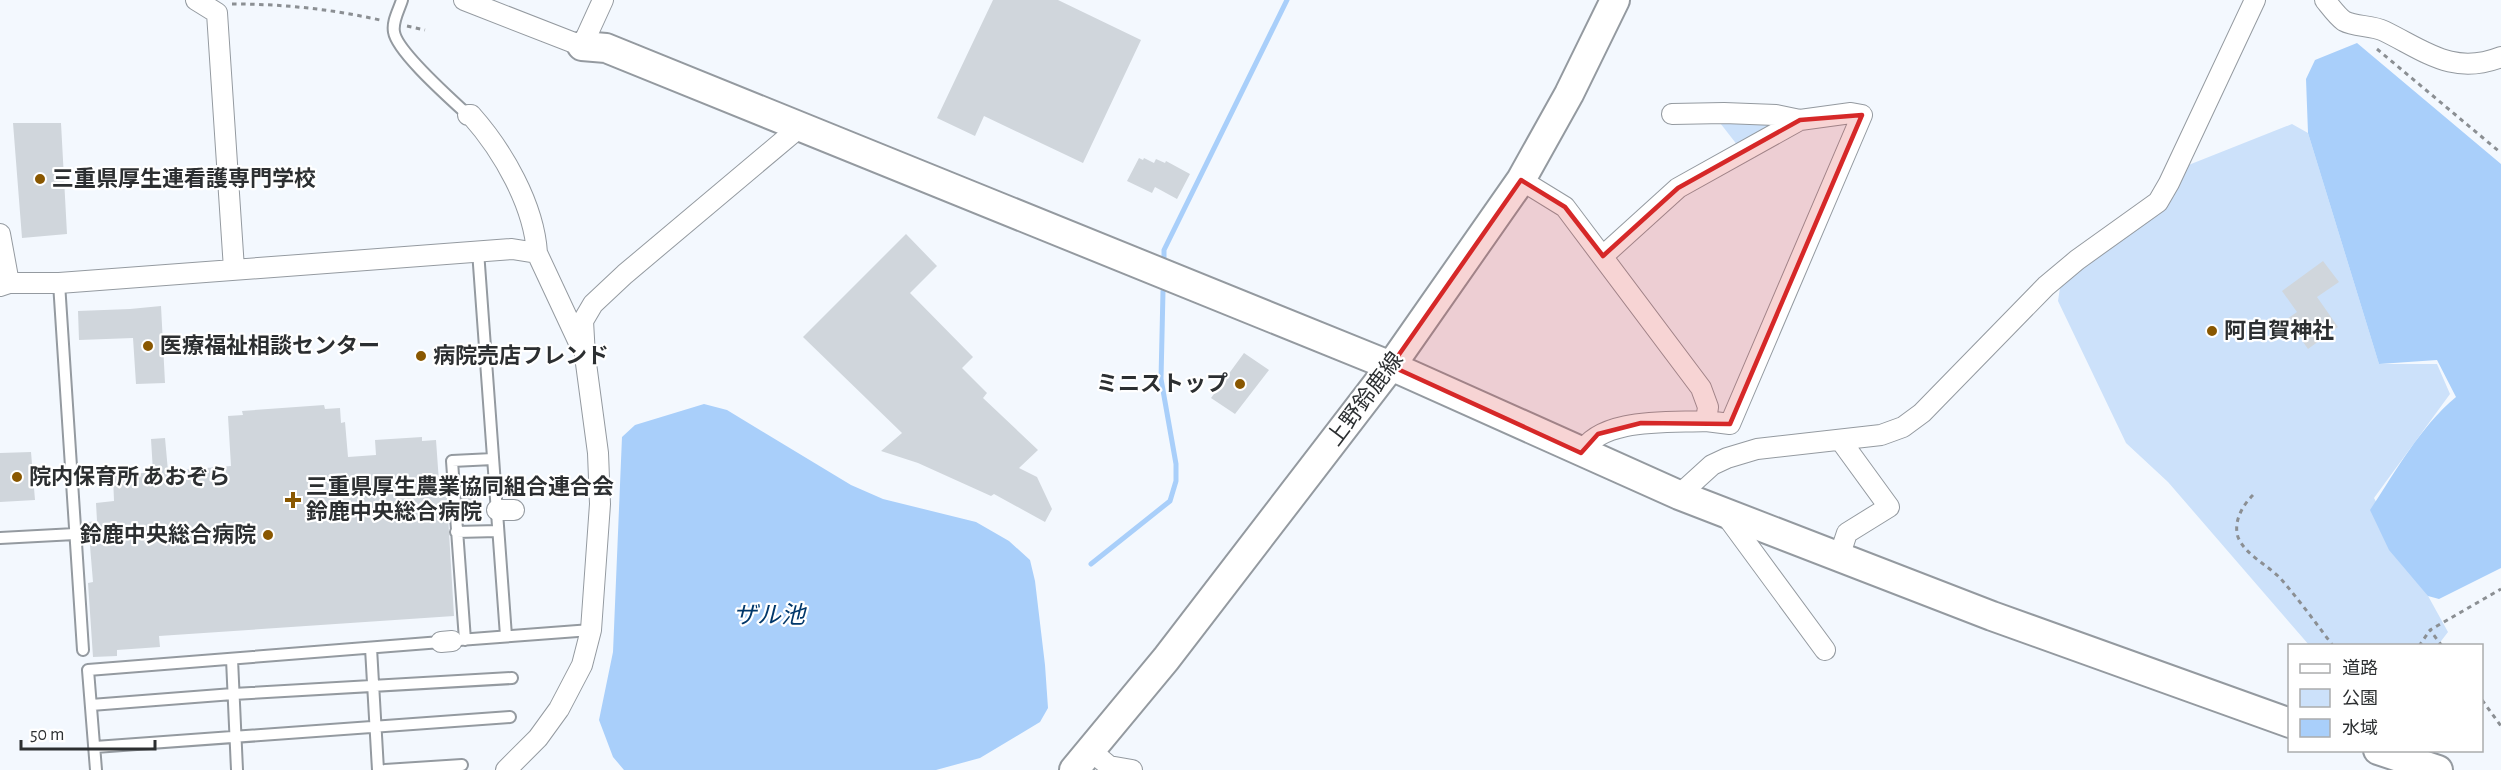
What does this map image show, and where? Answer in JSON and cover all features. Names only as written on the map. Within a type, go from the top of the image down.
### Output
[{"type":"street","points":[[196,0],[217,13],[234,270]]},
{"type":"street","points":[[464,0],[582,46],[606,48],[1391,366],[1581,453],[1725,514],[1992,616],[2288,723]]},
{"type":"street","points":[[582,46],[603,0]]},
{"type":"street","name":"上野鈴鹿線","points":[[1083,760],[1166,659],[1391,366],[1521,180],[1569,94],[1615,0]]},
{"type":"street","points":[[1679,495],[1712,465],[1727,458],[1757,449],[1881,435],[1903,427],[1936,399],[2046,286],[2076,260],[2158,202],[2255,0]]},
{"type":"street","points":[[2325,0],[2344,21],[2382,30],[2420,52],[2450,62],[2473,64],[2501,57]]},
{"type":"street","points":[[1581,453],[1586,442],[1598,434],[1641,423],[1706,421],[1730,424],[1862,116],[1851,114],[1800,120],[1776,115],[1724,112],[1671,114]]},
{"type":"street","points":[[468,115],[471,115],[488,134],[511,170],[536,238],[537,253],[585,356]]},
{"type":"street","points":[[1603,256],[1678,188],[1800,120]]},
{"type":"street","points":[[506,770],[538,738],[559,709],[582,664],[591,630],[600,504],[597,442],[585,356],[583,321],[593,304],[625,274],[801,126]]},
{"type":"street","points":[[1521,180],[1565,207],[1603,256],[1701,388],[1707,407],[1706,421]]},
{"type":"street","points":[[0,234],[4,284],[59,283],[512,249],[537,253]]},
{"type":"street","points":[[1839,557],[1847,533],[1889,507],[1841,441]]},
{"type":"street","points":[[1725,514],[1825,650]]},
{"type":"street","points":[[2384,752],[2438,770]]},
{"type":"street","points":[[1083,760],[1132,770]]},
{"type":"lane","points":[[402,0],[394,23],[394,32],[398,42],[435,85],[468,115]]},
{"type":"lane","points":[[478,251],[493,459],[505,510],[498,531],[506,636]]},
{"type":"lane","points":[[59,283],[83,650]]},
{"type":"lane","points":[[453,641],[456,532],[452,461],[493,459]]},
{"type":"lane","points":[[456,532],[498,531]]},
{"type":"lane","points":[[0,538],[75,534]]},
{"type":"lane","points":[[96,770],[88,670],[591,630]]},
{"type":"lane","points":[[371,648],[378,770]]},
{"type":"lane","points":[[231,659],[237,770]]},
{"type":"lane","points":[[91,705],[233,694],[512,678]]},
{"type":"lane","points":[[95,747],[510,717]]},
{"type":"lane","points":[[386,770],[462,765]]},
{"type":"path","points":[[217,13],[223,4],[277,4],[336,10],[425,30]]},
{"type":"path","points":[[2370,43],[2501,153]]},
{"type":"path","points":[[2253,495],[2246,502],[2236,524],[2238,536],[2250,553],[2280,578],[2332,644]]},
{"type":"path","points":[[2420,644],[2430,630],[2501,589]]},
{"type":"path","points":[[2430,630],[2441,644]]},
{"type":"path","points":[[2483,703],[2501,726]]},
{"type":"highlighted area","points":[[1862,115],[1730,424],[1641,423],[1598,434],[1581,453],[1391,366],[1521,180],[1565,207],[1603,256],[1678,188],[1800,120]]},
{"type":"green space","points":[[1717,119],[1766,120],[1771,128],[1738,146]]},
{"type":"green space","points":[[2292,124],[2308,133],[2379,364],[2437,364],[2450,394],[2374,498],[2448,632],[2439,644],[2308,644],[2168,482],[2126,443],[2058,301],[2061,281],[2186,166]]},
{"type":"water","points":[[2357,43],[2501,164],[2501,568],[2439,599],[2428,596],[2389,550],[2370,510],[2420,436],[2456,397],[2437,360],[2379,364],[2308,133],[2306,79],[2315,60]]},
{"type":"water","name":"ザル池","points":[[704,404],[727,410],[851,485],[883,499],[976,522],[1009,541],[1030,560],[1035,581],[1048,708],[1040,722],[980,758],[936,770],[624,770],[613,757],[599,720],[613,652],[622,437],[635,425]]},
{"type":"building","points":[[993,0],[1058,0],[1141,40],[1083,163],[984,116],[975,136],[937,118]]},
{"type":"building","name":"三重県厚生連看護専門学校","points":[[13,123],[61,123],[67,234],[22,238]]},
{"type":"building","points":[[1139,158],[1154,163],[1156,159],[1165,163],[1166,161],[1190,174],[1177,199],[1155,187],[1152,193],[1127,181]]},
{"type":"building","points":[[906,234],[937,266],[910,293],[973,357],[962,368],[987,393],[983,398],[1038,450],[1019,468],[1037,477],[1052,509],[1045,522],[994,494],[991,496],[918,463],[881,451],[902,433],[803,337]]},
{"type":"building","points":[[2323,261],[2339,282],[2317,297],[2338,327],[2308,349],[2287,319],[2297,312],[2282,291]]},
{"type":"building","points":[[161,306],[165,383],[136,384],[133,338],[79,340],[78,311]]},
{"type":"building","name":"ミニストップ","points":[[1244,353],[1269,370],[1235,414],[1211,398]]},
{"type":"building","name":"鈴鹿中央総合病院","points":[[324,405],[325,409],[340,408],[341,423],[345,422],[348,457],[376,455],[375,440],[422,437],[422,441],[436,440],[439,482],[446,482],[454,616],[159,636],[160,647],[117,650],[117,656],[93,657],[88,583],[93,582],[88,522],[97,521],[96,503],[114,501],[113,476],[153,472],[151,439],[165,438],[168,471],[231,466],[228,416],[243,415],[242,411]]},
{"type":"building","name":"院内保育所 あおぞら","points":[[31,452],[35,500],[0,502],[0,453]]},
{"type":"building","points":[[477,480],[479,513],[463,514],[461,481]]},
{"type":"waterway","points":[[1164,258],[1164,250],[1287,0]]},
{"type":"waterway","points":[[1091,564],[1170,501],[1176,481],[1176,464],[1161,379],[1163,291]]},
{"type":"place","name":"三重県厚生連看護専門学校","points":[[40,179]]},
{"type":"place","name":"阿自賀神社","points":[[2212,331]]},
{"type":"place","name":"医療福祉相談センター","points":[[148,346]]},
{"type":"place","name":"病院売店フレンド","points":[[421,356]]},
{"type":"place","name":"ミニストップ","points":[[1240,384]]},
{"type":"place","name":"院内保育所 あおぞら","points":[[17,477]]},
{"type":"place","name":"三重県厚生農業協同組合連合会 鈴鹿中央総合病院","points":[[293,500]]},
{"type":"place","name":"鈴鹿中央総合病院","points":[[268,535]]}]
